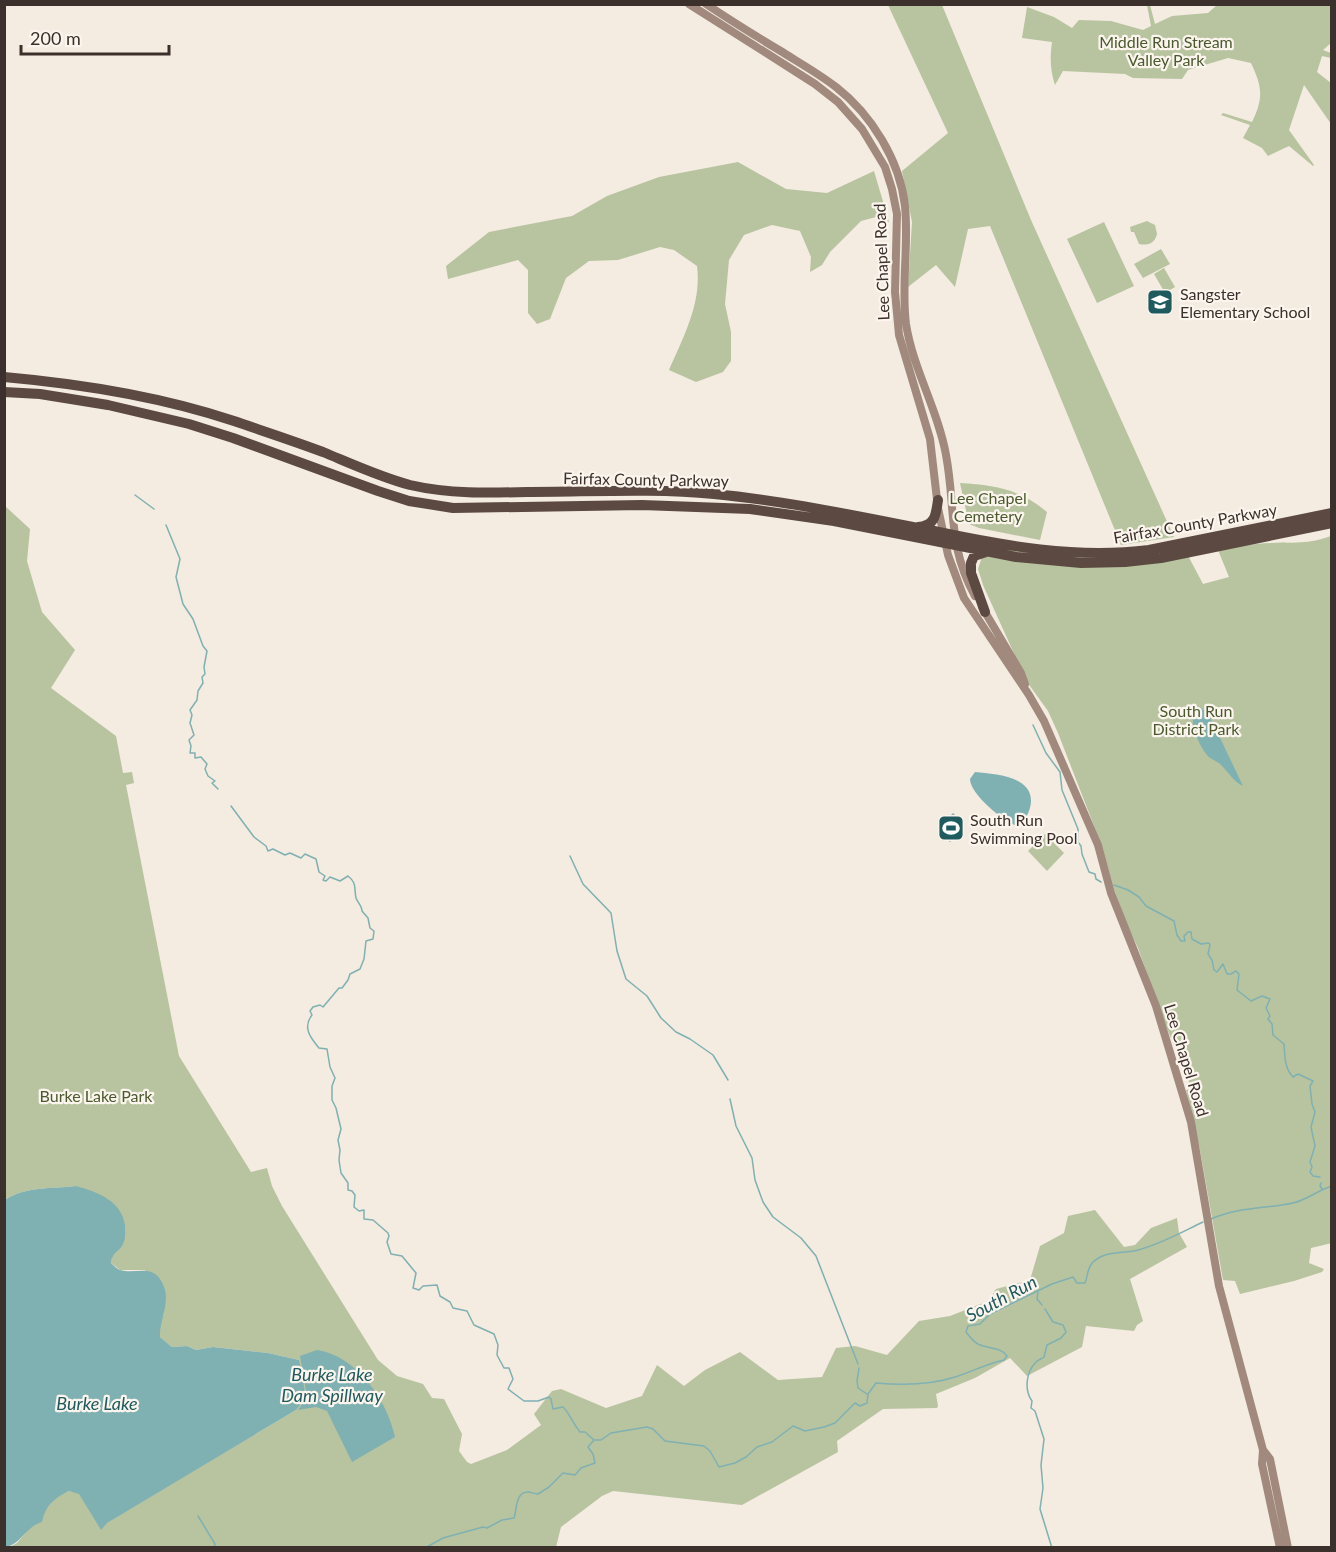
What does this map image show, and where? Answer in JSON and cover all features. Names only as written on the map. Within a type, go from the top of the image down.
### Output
[{"type":"highway","name":"Fairfax County Parkway","points":[[4,377],[83,385],[177,404],[322,452],[377,475],[423,488],[462,493],[614,491],[715,494],[790,504],[913,527],[990,552],[1055,562],[1125,562],[1161,558],[1332,523]]},
{"type":"highway","name":"Fairfax County Parkway","points":[[4,392],[97,403],[189,424],[378,491],[431,506],[474,509],[642,505],[750,509],[1047,552],[1118,553],[1174,546],[1332,513]]},
{"type":"highway","points":[[913,527],[926,526],[932,522],[938,500]]},
{"type":"highway","points":[[985,612],[970,568],[974,556],[990,552]]},
{"type":"main road","name":"Lee Chapel Road","points":[[689,4],[823,90],[845,108],[880,157],[895,201],[898,229],[899,335],[930,439],[938,500],[949,539],[966,579],[1021,673],[1029,694]]},
{"type":"main road","name":"Lee Chapel Road","points":[[706,4],[824,79],[855,104],[873,126],[889,154],[903,192],[907,229],[900,292],[906,325],[946,455],[952,570],[964,598],[1029,694],[1044,722],[1098,845],[1111,893],[1156,1006],[1191,1122],[1223,1305],[1263,1450],[1262,1464],[1280,1548]]},
{"type":"main road","name":"Lee Chapel Road","points":[[1263,1450],[1270,1460],[1288,1548]]},
{"type":"green space","points":[[888,5],[942,5],[1031,220],[1174,537],[1121,545],[990,226],[968,229],[955,287],[936,265],[908,287],[912,222],[902,171],[948,133]]},
{"type":"green space","name":"Middle Run Stream Valley Park","points":[[1147,5],[1150,5],[1155,24],[1172,16],[1208,13],[1217,5],[1331,5],[1331,43],[1323,50],[1331,53],[1331,58],[1322,56],[1317,72],[1331,83],[1331,124],[1304,85],[1289,130],[1314,165],[1289,146],[1268,156],[1262,148],[1243,138],[1250,125],[1221,115],[1223,113],[1252,122],[1260,99],[1260,92],[1251,63],[1228,58],[1188,70],[1182,79],[1133,78],[1125,74],[1063,71],[1055,85],[1051,63],[1052,42],[1022,38],[1027,7],[1054,17],[1072,28],[1079,20],[1111,21],[1143,30],[1151,26]]},
{"type":"green space","points":[[738,162],[786,189],[827,193],[874,171],[889,222],[876,217],[861,221],[830,252],[822,265],[810,272],[811,257],[800,231],[772,225],[744,235],[729,260],[725,304],[731,332],[731,361],[723,372],[696,382],[669,370],[690,320],[698,280],[697,266],[674,250],[660,247],[618,260],[589,261],[566,278],[550,319],[537,324],[528,313],[528,270],[518,260],[448,279],[446,266],[489,232],[572,216],[607,196],[659,177]]},
{"type":"green space","points":[[1147,221],[1155,225],[1157,234],[1155,240],[1145,245],[1139,244],[1130,227]]},
{"type":"green space","points":[[1104,222],[1134,286],[1097,303],[1067,239]]},
{"type":"green space","points":[[1161,249],[1170,264],[1143,278],[1134,264]]},
{"type":"green space","points":[[1164,268],[1175,287],[1165,293],[1154,274]]},
{"type":"green space","name":"Lee Chapel Cemetery","points":[[960,483],[1006,490],[1037,504],[1047,512],[1040,540],[969,524]]},
{"type":"green space","name":"Burke Lake Park","points":[[5,506],[30,529],[27,561],[42,612],[75,650],[51,688],[116,736],[123,773],[132,772],[134,783],[126,785],[179,1056],[251,1172],[267,1168],[272,1186],[282,1206],[378,1360],[397,1376],[423,1384],[432,1398],[444,1399],[462,1434],[459,1451],[467,1462],[471,1464],[507,1450],[541,1425],[534,1414],[552,1391],[561,1389],[606,1408],[642,1396],[657,1365],[684,1386],[705,1370],[740,1352],[778,1380],[822,1377],[836,1348],[855,1346],[887,1355],[919,1321],[950,1316],[983,1303],[985,1308],[996,1289],[1030,1280],[1040,1246],[1064,1233],[1068,1216],[1095,1210],[1124,1247],[1135,1245],[1151,1228],[1177,1218],[1179,1233],[1187,1247],[1130,1279],[1143,1321],[1134,1331],[1086,1326],[1082,1347],[1027,1376],[1010,1358],[975,1378],[936,1394],[937,1408],[883,1409],[837,1441],[838,1452],[742,1505],[613,1491],[602,1496],[561,1527],[556,1547],[8,1548],[17,1543],[56,1497],[69,1491],[79,1493],[101,1529],[106,1523],[296,1410],[299,1360],[268,1353],[213,1347],[196,1350],[187,1346],[172,1347],[160,1337],[159,1325],[164,1313],[145,1270],[120,1270],[111,1263],[112,1254],[123,1244],[76,1186],[30,1190],[5,1200]]},
{"type":"green space","name":"South Run District Park","points":[[971,535],[1053,550],[1185,550],[1203,584],[1229,577],[1218,550],[1256,544],[1312,541],[1331,536],[1332,1243],[1311,1248],[1309,1263],[1324,1269],[1322,1272],[1240,1294],[1235,1281],[1223,1280],[1200,1150],[1186,1090],[1192,1089],[1127,925],[1103,849],[1058,733],[1048,711],[1027,682],[983,585],[978,569],[981,560]]},
{"type":"green space","points":[[1045,834],[1064,853],[1047,871],[1028,851]]},
{"type":"water","points":[[1200,707],[1212,721],[1243,786],[1234,780],[1220,764],[1209,757],[1201,746],[1193,721],[1194,711]]},
{"type":"water","points":[[975,772],[1011,778],[1025,787],[1030,793],[1031,802],[1027,816],[1020,824],[1017,826],[1004,819],[981,799],[971,785],[970,779]]},
{"type":"water","name":"South Run Swimming Pool","points":[[953,813],[960,820],[955,825],[961,831],[950,842],[947,839],[951,834],[941,825]]},
{"type":"water","name":"Burke Lake","points":[[76,1186],[107,1198],[123,1216],[125,1240],[113,1256],[111,1263],[124,1271],[150,1272],[161,1281],[166,1296],[160,1337],[172,1347],[187,1346],[196,1350],[213,1347],[268,1353],[299,1360],[306,1397],[296,1410],[107,1523],[101,1530],[79,1494],[69,1491],[51,1503],[45,1511],[42,1522],[36,1524],[15,1543],[5,1547],[5,1200],[30,1190]]},
{"type":"water","name":"Burke Lake Dam Spillway","points":[[317,1350],[332,1354],[357,1370],[377,1395],[391,1423],[395,1437],[352,1462],[327,1411],[316,1407],[298,1410],[307,1397],[300,1356]]},
{"type":"waterway","points":[[135,495],[154,509]]},
{"type":"waterway","points":[[166,525],[180,559],[176,577],[183,604],[193,619],[207,651],[203,683],[198,691],[197,700],[190,710],[192,715],[190,723],[194,735],[189,740],[190,753],[195,753],[195,758],[201,757],[207,764],[205,769],[208,776],[215,781],[212,783],[218,789]]},
{"type":"waterway","points":[[1033,725],[1046,753],[1060,772],[1062,790],[1078,829],[1078,842],[1089,872],[1095,874],[1096,879],[1101,882]]},
{"type":"waterway","points":[[231,806],[254,837],[266,846],[268,851],[273,849],[285,855],[290,853],[301,858],[305,854],[316,859],[319,872],[325,876],[323,880],[326,881],[330,877],[340,881],[348,876],[354,883],[356,898],[368,918],[370,928],[374,931],[373,939],[366,941],[364,959],[360,969],[350,974],[342,988],[339,988],[323,1007],[320,1005],[313,1007],[308,1024],[309,1033],[319,1048],[327,1049],[330,1067],[335,1078],[332,1086],[332,1100],[341,1129],[338,1140],[339,1160],[341,1173],[348,1183],[348,1190],[355,1195],[354,1207],[359,1211],[364,1210],[364,1219],[373,1220],[388,1233],[387,1242],[391,1254],[402,1256],[416,1273],[413,1288],[419,1290],[423,1286],[437,1285],[440,1296],[450,1302],[453,1308],[467,1311],[474,1325],[494,1334],[498,1345],[497,1355],[504,1368],[509,1368],[513,1379],[508,1389],[524,1401],[538,1401],[549,1397],[553,1409],[563,1407],[580,1432],[585,1432],[594,1440]]},
{"type":"waterway","points":[[570,856],[583,884],[611,913],[617,951],[626,979],[647,996],[661,1018],[676,1032],[713,1055],[728,1080]]},
{"type":"waterway","points":[[1114,885],[1128,890],[1139,897],[1146,906],[1174,921],[1181,941],[1185,941],[1184,936],[1191,932],[1192,939],[1201,944],[1209,943],[1208,954],[1214,970],[1217,972],[1223,964],[1227,974],[1236,971],[1239,974],[1237,990],[1251,1001],[1262,996],[1270,999],[1266,1008],[1270,1016],[1268,1019],[1272,1024],[1273,1035],[1284,1044],[1288,1070],[1293,1077],[1298,1074],[1313,1081],[1310,1086],[1315,1112],[1311,1127],[1315,1146],[1310,1162],[1312,1167],[1310,1172],[1313,1176],[1320,1177]]},
{"type":"waterway","points":[[730,1099],[736,1126],[752,1158],[755,1180],[763,1202],[773,1217],[801,1238],[816,1256],[858,1364]]},
{"type":"waterway","points":[[1321,1183],[1322,1189]]},
{"type":"waterway","name":"South Run","points":[[1211,1219],[1241,1210],[1293,1203],[1332,1186]]},
{"type":"waterway","name":"South Run","points":[[425,1548],[443,1538],[483,1527],[487,1528],[502,1520],[514,1518],[521,1495],[528,1492],[538,1494],[563,1473],[575,1475],[581,1468],[595,1463],[588,1447],[594,1440],[601,1440],[611,1433],[647,1427],[653,1429],[665,1441],[704,1446],[710,1451],[719,1467],[735,1463],[746,1457],[757,1447],[772,1442],[793,1426],[805,1431],[835,1423],[855,1403],[860,1406],[867,1403],[868,1394],[876,1383],[936,1382],[1004,1360],[1007,1356],[1002,1351],[974,1341],[966,1332],[968,1326],[980,1324],[990,1314],[1052,1284],[1073,1277],[1077,1283],[1085,1283],[1091,1264],[1098,1258],[1147,1247],[1203,1222]]},
{"type":"waterway","points":[[1038,1292],[1037,1299],[1042,1305]]},
{"type":"waterway","points":[[1045,1309],[1053,1322],[1063,1325],[1066,1332],[1061,1338],[1047,1345],[1044,1357],[1033,1366],[1027,1381],[1029,1397],[1032,1401],[1031,1408],[1035,1411],[1044,1439],[1040,1509],[1052,1548]]},
{"type":"waterway","points":[[859,1368],[858,1388],[867,1394]]},
{"type":"waterway","name":"South Run","points":[[198,1516],[215,1544],[214,1548]]},
{"type":"place","name":"Sangster Elementary School","points":[[1160,302]]},
{"type":"place","name":"South Run Swimming Pool","points":[[951,828]]}]
